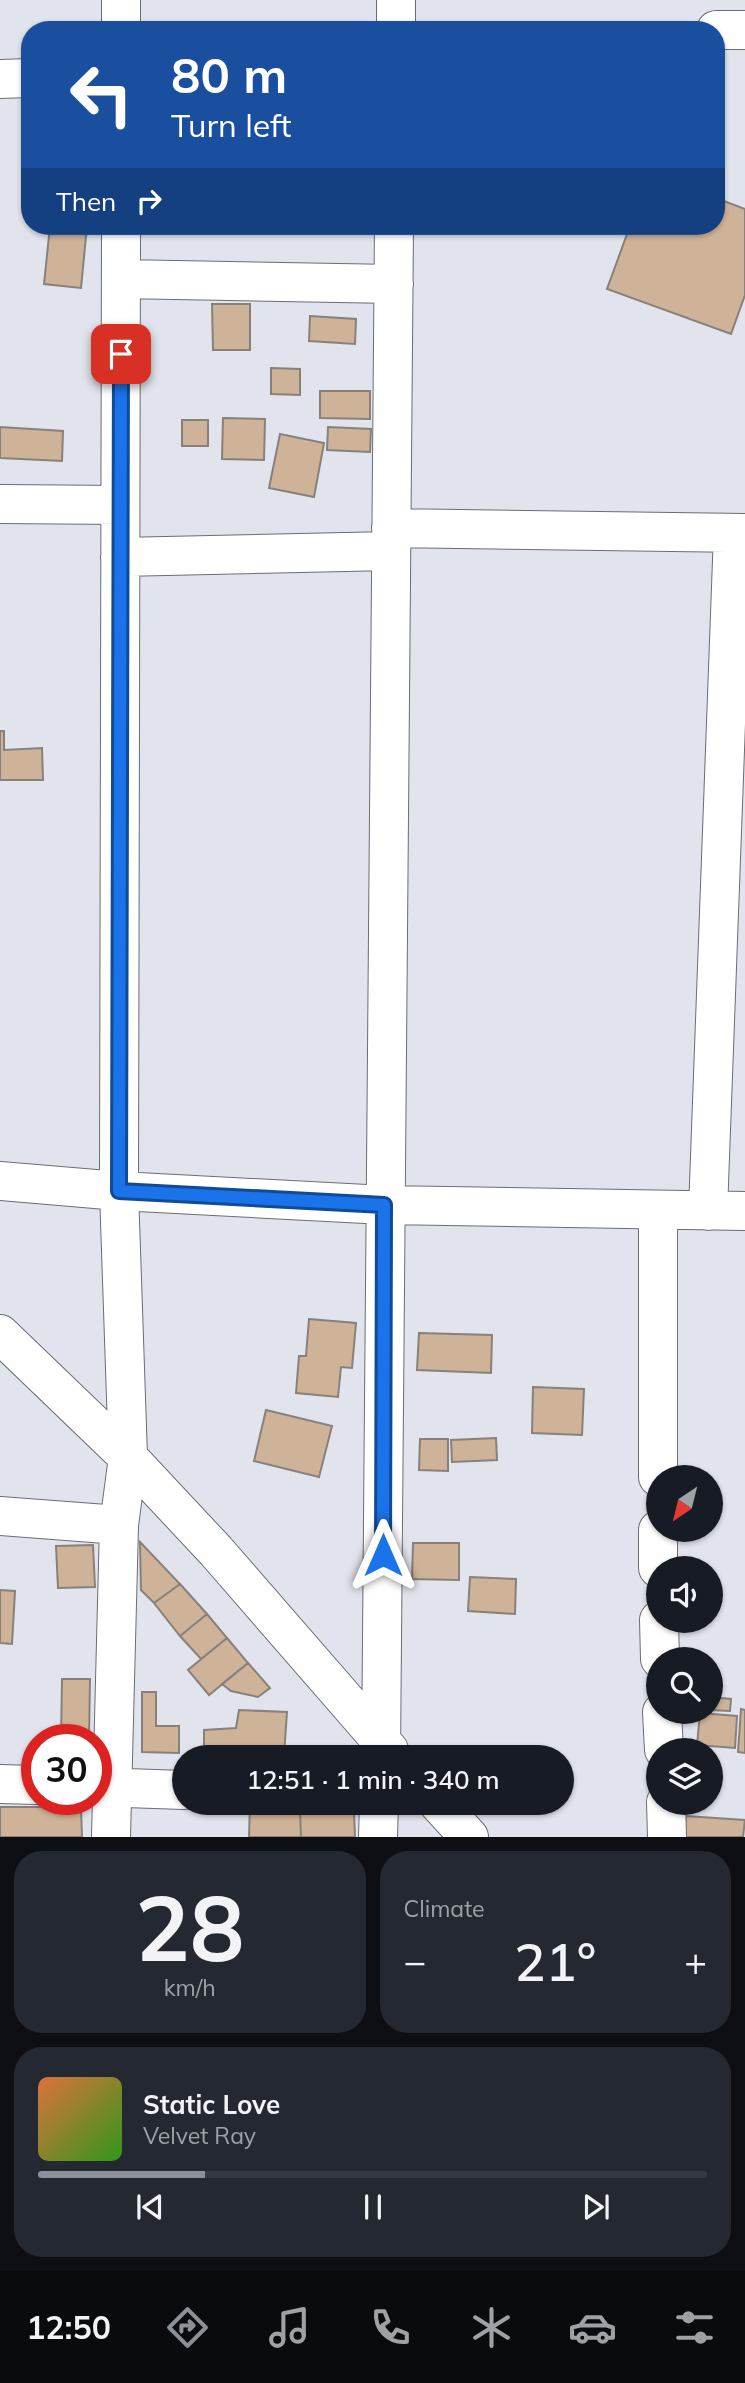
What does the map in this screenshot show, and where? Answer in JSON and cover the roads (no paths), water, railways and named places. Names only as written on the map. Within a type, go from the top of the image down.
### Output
[{"type":"street","points":[[121,0],[121,21]]},
{"type":"street","points":[[396,0],[396,21]]},
{"type":"street","points":[[725,30],[745,30]]},
{"type":"street","points":[[0,79],[21,78]]},
{"type":"street","points":[[108,1724],[119,1525],[128,1457],[119,1191],[121,235]]},
{"type":"street","points":[[386,1745],[384,1205],[394,235]]},
{"type":"street","points":[[121,279],[394,284]]},
{"type":"street","points":[[0,504],[120,505]]},
{"type":"street","points":[[120,557],[391,539],[739,533],[708,1211]]},
{"type":"street","points":[[0,1181],[119,1191],[384,1205],[658,1212],[745,1211]]},
{"type":"street","points":[[658,1212],[658,1465]]},
{"type":"street","points":[[0,1334],[128,1457],[216,1551],[380,1745]]},
{"type":"street","points":[[0,1516],[119,1525]]},
{"type":"street","points":[[0,1784],[21,1785]]},
{"type":"street","points":[[112,1787],[172,1790]]},
{"type":"street","points":[[108,1815],[111,1837]]},
{"type":"street","points":[[378,1837],[379,1815]]},
{"type":"street","points":[[449,1815],[469,1837]]},
{"type":"street","points":[[666,1815],[667,1837]]}]
